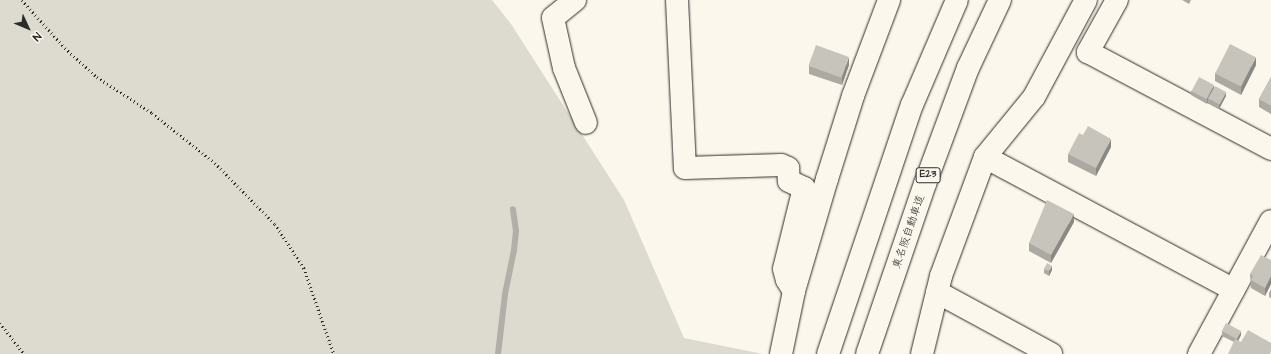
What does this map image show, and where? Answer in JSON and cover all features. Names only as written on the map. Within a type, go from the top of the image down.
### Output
[{"type":"main road","points":[[575,0],[554,18],[564,68],[586,123]]},
{"type":"main road","points":[[677,0],[685,168],[781,165],[788,168],[789,181],[804,188],[784,269],[787,280],[794,291]]},
{"type":"main road","points":[[781,354],[794,291],[853,96],[889,0]]},
{"type":"main road","points":[[828,354],[912,105],[957,0]]},
{"type":"main road","name":"東名阪自動車道","points":[[867,354],[968,68],[1000,0]]},
{"type":"main road","points":[[922,354],[937,292],[985,157],[1034,98],[1086,0]]},
{"type":"main road","points":[[1117,0],[1088,52],[1271,149]]},
{"type":"main road","points":[[985,157],[1234,290]]},
{"type":"main road","points":[[1199,354],[1271,221]]},
{"type":"main road","points":[[937,292],[1051,354]]},
{"type":"path","points":[[22,0],[70,53],[97,76],[152,114],[214,163],[274,224],[304,268],[334,354]]},
{"type":"path","points":[[0,323],[24,354]]},
{"type":"shaded area","points":[[0,0],[492,0],[511,24],[624,200],[684,338],[763,354],[0,354]]},
{"type":"building","points":[[1230,44],[1256,57],[1241,87],[1215,73]]},
{"type":"building","points":[[816,45],[849,57],[841,78],[808,66]]},
{"type":"building","points":[[1199,77],[1214,85],[1206,99],[1191,91]]},
{"type":"building","points":[[1271,77],[1271,106],[1259,99]]},
{"type":"building","points":[[1215,86],[1226,92],[1220,105],[1208,98]]},
{"type":"building","points":[[1088,126],[1111,139],[1096,168],[1068,154],[1079,133],[1083,135]]},
{"type":"building","points":[[1047,200],[1074,214],[1051,255],[1029,243]]},
{"type":"building","points":[[1261,255],[1271,260],[1271,276],[1265,288],[1251,280],[1253,276],[1250,274]]},
{"type":"building","points":[[1047,263],[1052,266],[1049,271],[1044,269]]},
{"type":"building","points":[[1226,323],[1241,331],[1237,339],[1222,331]]},
{"type":"building","points":[[1248,330],[1271,343],[1270,354],[1228,354],[1235,339],[1241,342]]},
{"type":"waterway","points":[[498,354],[505,294],[514,250],[516,231],[513,209]]}]
